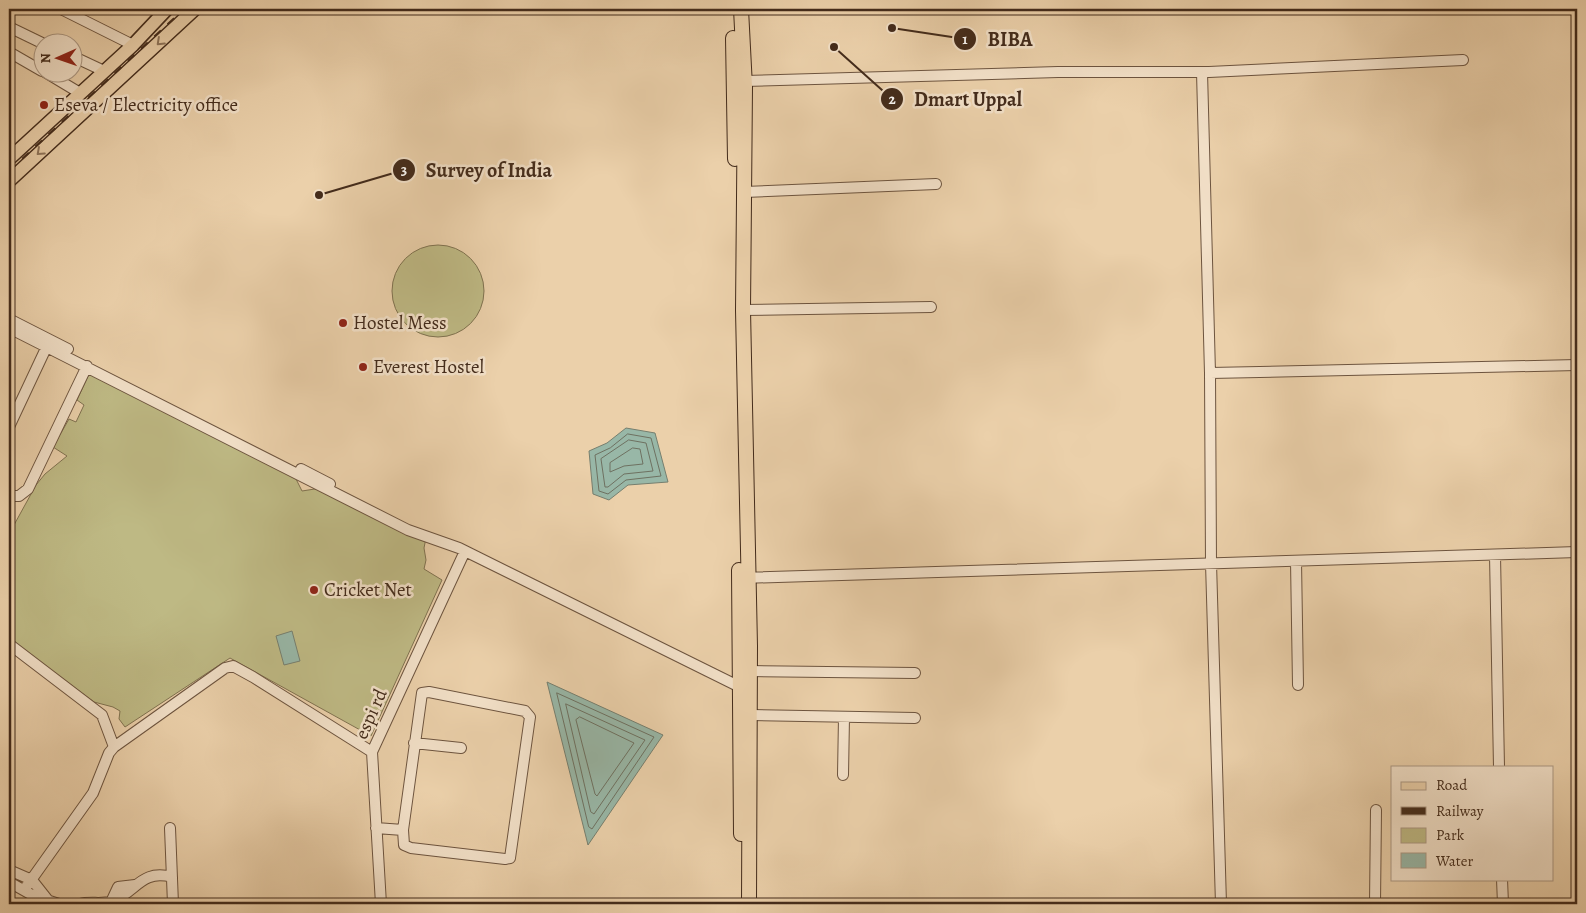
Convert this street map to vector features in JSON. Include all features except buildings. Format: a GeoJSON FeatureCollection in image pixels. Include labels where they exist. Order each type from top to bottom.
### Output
{"type":"FeatureCollection","features":[{"type":"Feature","properties":{"kind":"highway"},"geometry":{"type":"LineString","coordinates":[[732,9],[744,578],[750,671],[745,687],[750,715],[749,904]]}},
{"type":"Feature","properties":{"kind":"highway"},"geometry":{"type":"LineString","coordinates":[[741,9],[745,84],[743,310],[745,687],[741,904]]}},
{"type":"Feature","properties":{"kind":"main road"},"geometry":{"type":"LineString","coordinates":[[9,159],[133,45],[165,9]]}},
{"type":"Feature","properties":{"kind":"main road"},"geometry":{"type":"LineString","coordinates":[[9,181],[195,9]]}},
{"type":"Feature","properties":{"kind":"street"},"geometry":{"type":"LineString","coordinates":[[61,9],[133,45]]}},
{"type":"Feature","properties":{"kind":"street"},"geometry":{"type":"LineString","coordinates":[[9,28],[32,38]]}},
{"type":"Feature","properties":{"kind":"street"},"geometry":{"type":"LineString","coordinates":[[9,52],[32,65]]}},
{"type":"Feature","properties":{"kind":"street"},"geometry":{"type":"LineString","coordinates":[[745,84],[963,78],[1186,77],[1202,72],[1464,60]]}},
{"type":"Feature","properties":{"kind":"street"},"geometry":{"type":"LineString","coordinates":[[82,61],[104,71]]}},
{"type":"Feature","properties":{"kind":"street"},"geometry":{"type":"LineString","coordinates":[[1202,72],[1210,373],[1211,564],[1221,904]]}},
{"type":"Feature","properties":{"kind":"street"},"geometry":{"type":"LineString","coordinates":[[62,82],[80,92]]}},
{"type":"Feature","properties":{"kind":"street"},"geometry":{"type":"LineString","coordinates":[[744,192],[936,184]]}},
{"type":"Feature","properties":{"kind":"street"},"geometry":{"type":"LineString","coordinates":[[743,310],[931,307]]}},
{"type":"Feature","properties":{"kind":"street"},"geometry":{"type":"LineString","coordinates":[[9,319],[411,524],[418,532]]}},
{"type":"Feature","properties":{"kind":"street"},"geometry":{"type":"LineString","coordinates":[[9,328],[408,530],[418,532],[465,552],[745,687]]}},
{"type":"Feature","properties":{"kind":"street"},"geometry":{"type":"LineString","coordinates":[[9,427],[47,346]]}},
{"type":"Feature","properties":{"kind":"street"},"geometry":{"type":"LineString","coordinates":[[1210,373],[1577,365]]}},
{"type":"Feature","properties":{"kind":"street"},"geometry":{"type":"LineString","coordinates":[[9,496],[19,496],[28,489],[87,366]]}},
{"type":"Feature","properties":{"kind":"street","name":"espi rd"},"geometry":{"type":"LineString","coordinates":[[381,904],[372,752],[465,552]]}},
{"type":"Feature","properties":{"kind":"street"},"geometry":{"type":"LineString","coordinates":[[744,578],[1577,552]]}},
{"type":"Feature","properties":{"kind":"street"},"geometry":{"type":"LineString","coordinates":[[1495,555],[1499,766]]}},
{"type":"Feature","properties":{"kind":"street"},"geometry":{"type":"LineString","coordinates":[[1296,561],[1298,685]]}},
{"type":"Feature","properties":{"kind":"street"},"geometry":{"type":"LineString","coordinates":[[9,644],[102,715],[114,748]]}},
{"type":"Feature","properties":{"kind":"street"},"geometry":{"type":"LineString","coordinates":[[24,890],[93,793],[109,753],[225,668],[232,666],[372,752]]}},
{"type":"Feature","properties":{"kind":"street"},"geometry":{"type":"LineString","coordinates":[[750,671],[915,673]]}},
{"type":"Feature","properties":{"kind":"street"},"geometry":{"type":"LineString","coordinates":[[429,692],[525,710],[530,717],[510,858],[411,848],[404,845],[402,830],[422,693],[429,692]]}},
{"type":"Feature","properties":{"kind":"street"},"geometry":{"type":"LineString","coordinates":[[750,715],[915,718]]}},
{"type":"Feature","properties":{"kind":"street"},"geometry":{"type":"LineString","coordinates":[[843,775],[844,717]]}},
{"type":"Feature","properties":{"kind":"street"},"geometry":{"type":"LineString","coordinates":[[414,743],[461,748]]}},
{"type":"Feature","properties":{"kind":"street"},"geometry":{"type":"LineString","coordinates":[[1375,904],[1376,810]]}},
{"type":"Feature","properties":{"kind":"street"},"geometry":{"type":"LineString","coordinates":[[170,828],[172,904]]}},
{"type":"Feature","properties":{"kind":"street"},"geometry":{"type":"LineString","coordinates":[[376,828],[402,830]]}},
{"type":"Feature","properties":{"kind":"street"},"geometry":{"type":"LineString","coordinates":[[9,870],[32,880],[47,899]]}},
{"type":"Feature","properties":{"kind":"street"},"geometry":{"type":"LineString","coordinates":[[80,904],[111,902],[154,874],[172,876]]}},
{"type":"Feature","properties":{"kind":"street"},"geometry":{"type":"LineString","coordinates":[[1502,880],[1503,904]]}},
{"type":"Feature","properties":{"kind":"street"},"geometry":{"type":"LineString","coordinates":[[9,882],[59,904]]}},
{"type":"Feature","properties":{"kind":"green space"},"geometry":{"type":"Polygon","coordinates":[[[438,245],[456,248],[471,258],[481,273],[484,291],[481,309],[471,324],[456,334],[438,337],[420,334],[405,324],[395,309],[392,291],[395,273],[405,258],[420,248],[438,245]]]}},
{"type":"Feature","properties":{"kind":"green space"},"geometry":{"type":"Polygon","coordinates":[[[91,370],[295,477],[302,491],[321,488],[426,538],[424,569],[442,580],[371,736],[230,658],[125,727],[119,719],[120,711],[94,702],[9,639],[9,534],[36,485],[45,474],[67,456],[53,447],[69,419],[76,422],[84,405],[77,400],[91,370]]]}},
{"type":"Feature","properties":{"kind":"water"},"geometry":{"type":"Polygon","coordinates":[[[626,428],[655,433],[668,482],[628,485],[609,500],[593,494],[589,451],[607,443],[626,428]]]}},
{"type":"Feature","properties":{"kind":"water"},"geometry":{"type":"Polygon","coordinates":[[[292,631],[300,661],[284,665],[276,636],[292,631]]]}},
{"type":"Feature","properties":{"kind":"water"},"geometry":{"type":"Polygon","coordinates":[[[547,682],[663,735],[588,845],[547,682]]]}},
{"type":"Feature","properties":{"kind":"railway"},"geometry":{"type":"LineString","coordinates":[[9,171],[184,9]]}},
{"type":"Feature","properties":{"kind":"place","name":"BIBA"},"geometry":{"type":"Point","coordinates":[892,28]}},
{"type":"Feature","properties":{"kind":"place","name":"Dmart Uppal"},"geometry":{"type":"Point","coordinates":[834,47]}},
{"type":"Feature","properties":{"kind":"place","name":"Eseva / Electricity office"},"geometry":{"type":"Point","coordinates":[44,105]}},
{"type":"Feature","properties":{"kind":"place","name":"Survey of India"},"geometry":{"type":"Point","coordinates":[319,195]}},
{"type":"Feature","properties":{"kind":"place","name":"Hostel Mess"},"geometry":{"type":"Point","coordinates":[343,323]}},
{"type":"Feature","properties":{"kind":"place","name":"Everest Hostel"},"geometry":{"type":"Point","coordinates":[363,367]}},
{"type":"Feature","properties":{"kind":"place","name":"Cricket Net"},"geometry":{"type":"Point","coordinates":[314,590]}}]}
